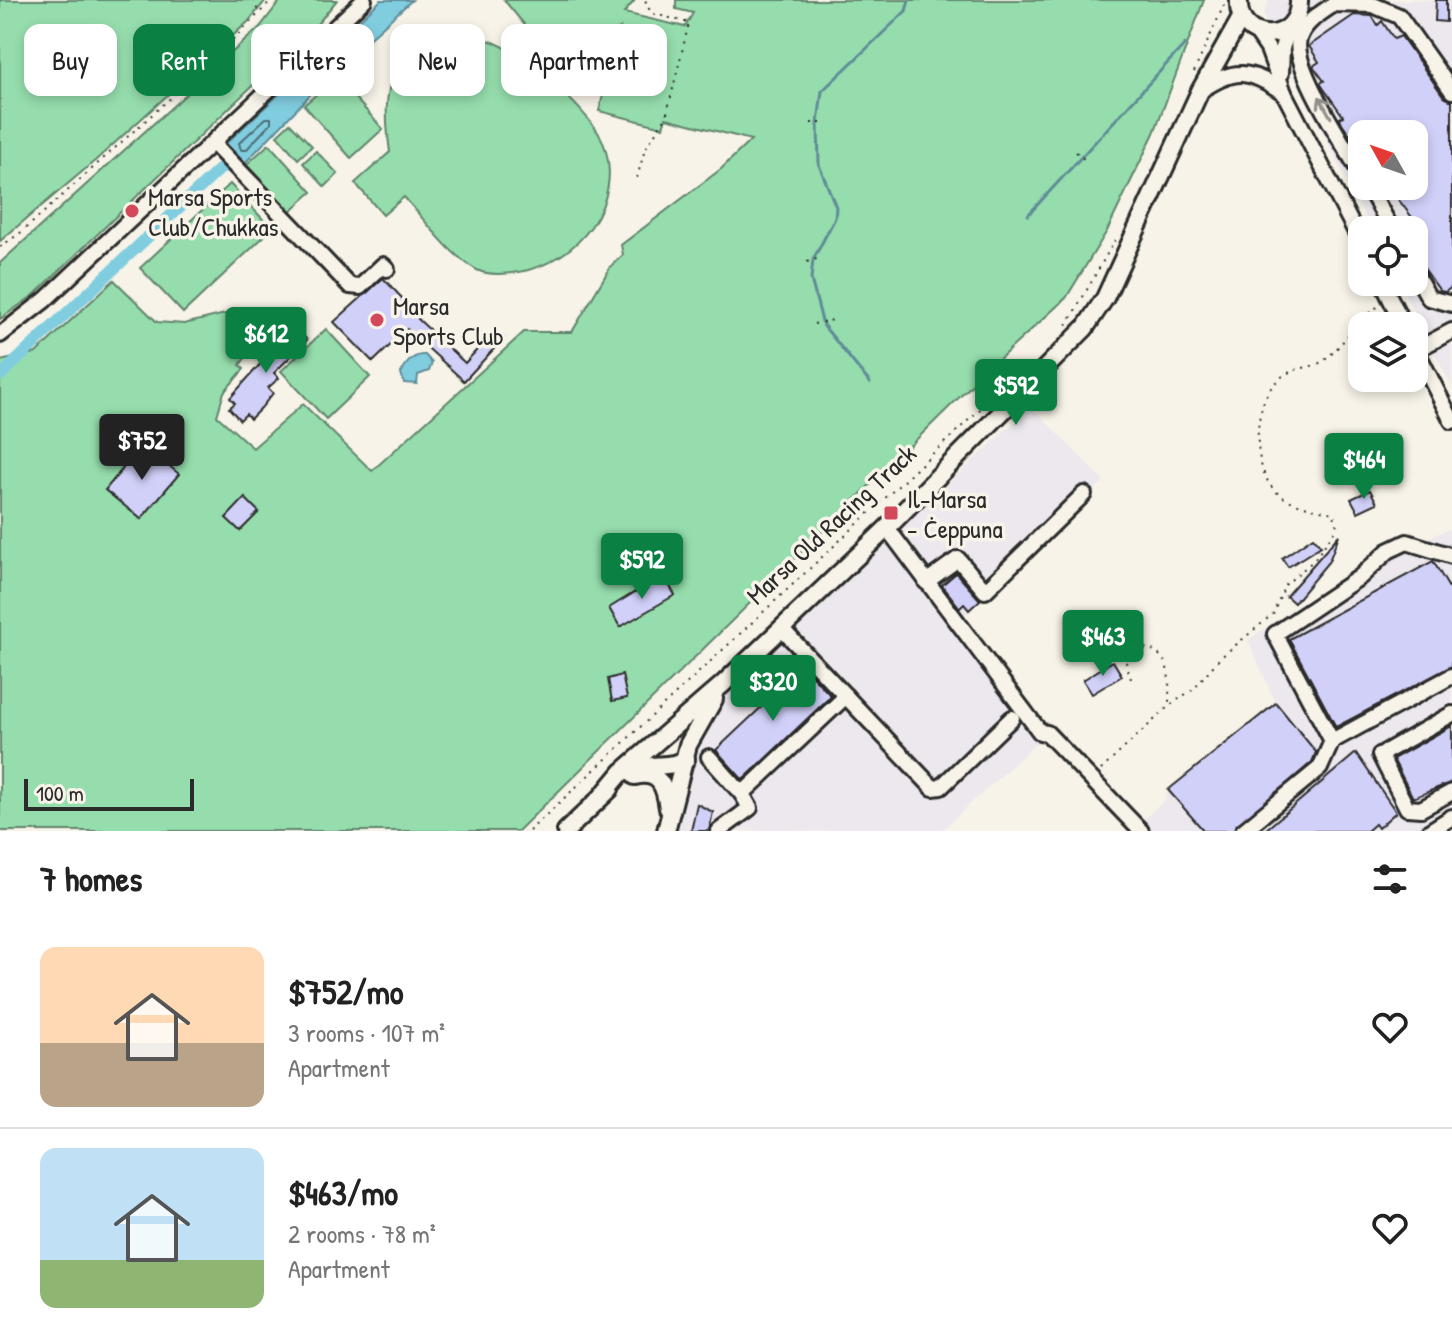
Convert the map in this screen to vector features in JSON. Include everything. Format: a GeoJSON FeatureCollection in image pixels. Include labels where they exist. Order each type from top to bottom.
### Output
{"type":"FeatureCollection","features":[{"type":"Feature","properties":{"kind":"main road"},"geometry":{"type":"LineString","coordinates":[[1239,0],[1250,28]]}},
{"type":"Feature","properties":{"kind":"main road"},"geometry":{"type":"LineString","coordinates":[[1250,28],[1274,35],[1298,10]]}},
{"type":"Feature","properties":{"kind":"main road"},"geometry":{"type":"LineString","coordinates":[[668,825],[673,795],[670,755],[680,735],[669,733],[887,528],[1093,318],[1194,87],[1221,51],[1250,28]]}},
{"type":"Feature","properties":{"kind":"main road"},"geometry":{"type":"LineString","coordinates":[[572,826],[622,772],[670,755],[723,684]]}},
{"type":"Feature","properties":{"kind":"main road"},"geometry":{"type":"LineString","coordinates":[[572,826],[634,776],[647,773],[659,778],[665,789],[668,825]]}},
{"type":"Feature","properties":{"kind":"street"},"geometry":{"type":"LineString","coordinates":[[0,335],[45,300],[364,0]]}},
{"type":"Feature","properties":{"kind":"street"},"geometry":{"type":"LineString","coordinates":[[1348,150],[1300,61],[1299,38],[1308,22],[1334,4],[1388,8],[1399,16],[1452,91]]}},
{"type":"Feature","properties":{"kind":"street"},"geometry":{"type":"LineString","coordinates":[[1284,93],[1281,58],[1298,10]]}},
{"type":"Feature","properties":{"kind":"street"},"geometry":{"type":"LineString","coordinates":[[1250,28],[1268,49],[1284,93],[1348,217]]}},
{"type":"Feature","properties":{"kind":"street"},"geometry":{"type":"LineString","coordinates":[[1194,87],[1241,73],[1257,77],[1284,93]]}},
{"type":"Feature","properties":{"kind":"street"},"geometry":{"type":"LineString","coordinates":[[213,143],[350,286],[360,287],[383,265],[387,269]]}},
{"type":"Feature","properties":{"kind":"street"},"geometry":{"type":"LineString","coordinates":[[1389,296],[1397,312]]}},
{"type":"Feature","properties":{"kind":"street"},"geometry":{"type":"LineString","coordinates":[[1428,296],[1452,304]]}},
{"type":"Feature","properties":{"kind":"street"},"geometry":{"type":"LineString","coordinates":[[1428,342],[1451,330]]}},
{"type":"Feature","properties":{"kind":"street"},"geometry":{"type":"LineString","coordinates":[[1428,373],[1450,414]]}},
{"type":"Feature","properties":{"kind":"street"},"geometry":{"type":"LineString","coordinates":[[926,582],[958,559],[985,591],[1084,494]]}},
{"type":"Feature","properties":{"kind":"street"},"geometry":{"type":"LineString","coordinates":[[887,528],[1040,732],[1047,733],[1130,827]]}},
{"type":"Feature","properties":{"kind":"street"},"geometry":{"type":"LineString","coordinates":[[1332,741],[1275,634],[1364,573],[1388,551],[1412,542],[1452,556]]}},
{"type":"Feature","properties":{"kind":"street"},"geometry":{"type":"LineString","coordinates":[[781,628],[924,783],[933,788],[941,787],[1012,718]]}},
{"type":"Feature","properties":{"kind":"street"},"geometry":{"type":"LineString","coordinates":[[1243,831],[1320,768],[1332,741],[1452,676]]}},
{"type":"Feature","properties":{"kind":"street"},"geometry":{"type":"LineString","coordinates":[[742,794],[846,696]]}},
{"type":"Feature","properties":{"kind":"street"},"geometry":{"type":"LineString","coordinates":[[1452,714],[1382,751],[1380,757],[1407,808],[1421,809],[1452,792]]}},
{"type":"Feature","properties":{"kind":"street"},"geometry":{"type":"LineString","coordinates":[[709,757],[742,794],[750,808],[719,831]]}},
{"type":"Feature","properties":{"kind":"street"},"geometry":{"type":"LineString","coordinates":[[1430,831],[1452,817]]}},
{"type":"Feature","properties":{"kind":"path"},"geometry":{"type":"LineString","coordinates":[[254,0],[259,16]]}},
{"type":"Feature","properties":{"kind":"path"},"geometry":{"type":"LineString","coordinates":[[0,247],[23,231],[259,16],[272,0]]}},
{"type":"Feature","properties":{"kind":"path"},"geometry":{"type":"LineString","coordinates":[[637,178],[645,149],[666,117],[689,23],[651,13],[645,0]]}},
{"type":"Feature","properties":{"kind":"path"},"geometry":{"type":"LineString","coordinates":[[1194,87],[1227,0]]}},
{"type":"Feature","properties":{"kind":"path"},"geometry":{"type":"LineString","coordinates":[[811,123],[826,123]]}},
{"type":"Feature","properties":{"kind":"path"},"geometry":{"type":"LineString","coordinates":[[1076,152],[1085,160]]}},
{"type":"Feature","properties":{"kind":"path"},"geometry":{"type":"LineString","coordinates":[[1062,333],[1119,234]]}},
{"type":"Feature","properties":{"kind":"path"},"geometry":{"type":"LineString","coordinates":[[807,262],[820,258]]}},
{"type":"Feature","properties":{"kind":"path"},"geometry":{"type":"LineString","coordinates":[[1090,781],[1169,706],[1193,689],[1220,658],[1273,614],[1285,585],[1314,560],[1334,532],[1337,523],[1333,513],[1302,505],[1271,486],[1264,472],[1259,417],[1267,392],[1293,368],[1324,361],[1374,309],[1391,300]]}},
{"type":"Feature","properties":{"kind":"path"},"geometry":{"type":"LineString","coordinates":[[814,324],[833,320]]}},
{"type":"Feature","properties":{"kind":"path","name":"Marsa Old Racing Track"},"geometry":{"type":"LineString","coordinates":[[529,831],[1028,365]]}},
{"type":"Feature","properties":{"kind":"path"},"geometry":{"type":"LineString","coordinates":[[1131,679],[1126,663],[1146,648],[1155,650],[1168,666],[1169,706]]}},
{"type":"Feature","properties":{"kind":"shaded area"},"geometry":{"type":"Polygon","coordinates":[[[1269,0],[1452,0],[1452,387],[1428,339],[1428,312],[1414,312],[1406,296],[1428,296],[1428,216],[1365,216],[1357,200],[1428,200],[1428,120],[1348,120],[1348,183],[1263,15],[1269,0]]]}},
{"type":"Feature","properties":{"kind":"shaded area"},"geometry":{"type":"Polygon","coordinates":[[[1031,406],[1104,481],[961,619],[1047,733],[941,831],[676,831],[695,749],[725,694],[1031,406]]]}},
{"type":"Feature","properties":{"kind":"shaded area"},"geometry":{"type":"Polygon","coordinates":[[[1452,528],[1452,831],[1131,831],[1166,799],[1168,790],[1276,703],[1248,640],[1357,567],[1452,528]]]}},
{"type":"Feature","properties":{"kind":"green space"},"geometry":{"type":"Polygon","coordinates":[[[0,0],[266,0],[235,34],[235,24],[133,24],[133,96],[166,96],[0,241],[0,0]]]}},
{"type":"Feature","properties":{"kind":"green space"},"geometry":{"type":"Polygon","coordinates":[[[281,0],[337,0],[317,24],[262,24],[281,0]]]}},
{"type":"Feature","properties":{"kind":"green space"},"geometry":{"type":"Polygon","coordinates":[[[504,0],[635,0],[624,13],[685,27],[693,13],[676,9],[676,0],[1204,0],[1154,133],[1107,231],[1066,298],[984,373],[518,831],[0,831],[0,361],[36,353],[114,280],[157,322],[184,324],[233,312],[250,324],[240,337],[253,347],[240,365],[244,369],[224,392],[217,416],[253,448],[303,404],[372,471],[524,332],[572,332],[611,266],[623,255],[621,245],[721,169],[751,140],[666,118],[663,127],[599,111],[603,96],[667,96],[667,24],[524,24],[504,0]]]}},
{"type":"Feature","properties":{"kind":"green space"},"geometry":{"type":"Polygon","coordinates":[[[251,35],[251,87],[34,295],[0,319],[0,263],[184,96],[235,96],[235,50],[251,35]]]}},
{"type":"Feature","properties":{"kind":"green space"},"geometry":{"type":"Polygon","coordinates":[[[485,39],[501,46],[501,96],[567,96],[599,133],[608,164],[608,186],[592,226],[560,256],[540,266],[504,274],[487,273],[466,263],[404,197],[383,215],[355,183],[390,152],[387,129],[390,87],[390,96],[485,96],[485,39]]]}},
{"type":"Feature","properties":{"kind":"green space"},"geometry":{"type":"Polygon","coordinates":[[[314,96],[353,96],[383,129],[351,158],[304,105],[314,96]]]}},
{"type":"Feature","properties":{"kind":"green space"},"geometry":{"type":"Polygon","coordinates":[[[290,123],[312,146],[298,159],[277,135],[290,123]]]}},
{"type":"Feature","properties":{"kind":"green space"},"geometry":{"type":"Polygon","coordinates":[[[269,144],[312,192],[287,214],[245,166],[269,144]]]}},
{"type":"Feature","properties":{"kind":"green space"},"geometry":{"type":"Polygon","coordinates":[[[316,151],[338,174],[325,187],[303,163],[316,151]]]}},
{"type":"Feature","properties":{"kind":"green space"},"geometry":{"type":"Polygon","coordinates":[[[230,184],[272,229],[183,313],[140,268],[230,184]]]}},
{"type":"Feature","properties":{"kind":"green space"},"geometry":{"type":"Polygon","coordinates":[[[326,329],[370,377],[326,419],[281,371],[326,329]]]}},
{"type":"Feature","properties":{"kind":"water"},"geometry":{"type":"Polygon","coordinates":[[[381,0],[412,0],[374,34],[374,24],[355,24],[381,0]]]}},
{"type":"Feature","properties":{"kind":"water"},"geometry":{"type":"Polygon","coordinates":[[[277,96],[309,96],[244,164],[225,144],[277,96]]]}},
{"type":"Feature","properties":{"kind":"water"},"geometry":{"type":"Polygon","coordinates":[[[425,355],[432,363],[429,371],[418,375],[417,384],[404,383],[401,373],[405,366],[413,358],[425,355]]]}},
{"type":"Feature","properties":{"kind":"building"},"geometry":{"type":"Polygon","coordinates":[[[1436,0],[1446,0],[1446,22],[1435,21],[1436,0]]]}},
{"type":"Feature","properties":{"kind":"building"},"geometry":{"type":"Polygon","coordinates":[[[1354,15],[1372,16],[1378,25],[1382,21],[1394,39],[1401,36],[1444,97],[1452,101],[1452,287],[1445,292],[1440,291],[1428,274],[1428,216],[1411,216],[1399,200],[1428,200],[1428,120],[1348,120],[1348,132],[1340,118],[1343,116],[1320,83],[1324,81],[1313,66],[1319,62],[1309,46],[1354,15]]]}},
{"type":"Feature","properties":{"kind":"building","name":"Marsa Sports Club"},"geometry":{"type":"Polygon","coordinates":[[[383,278],[420,317],[418,319],[465,363],[495,330],[504,338],[464,381],[407,329],[373,362],[334,322],[383,278]]]}},
{"type":"Feature","properties":{"kind":"building"},"geometry":{"type":"Polygon","coordinates":[[[293,325],[307,340],[274,373],[279,378],[268,388],[273,393],[261,408],[250,419],[246,414],[240,420],[229,408],[235,403],[230,398],[263,361],[259,357],[293,325]]]}},
{"type":"Feature","properties":{"kind":"building"},"geometry":{"type":"Polygon","coordinates":[[[143,444],[179,474],[141,519],[105,490],[143,444]]]}},
{"type":"Feature","properties":{"kind":"building"},"geometry":{"type":"Polygon","coordinates":[[[1370,490],[1377,503],[1358,512],[1351,499],[1370,490]]]}},
{"type":"Feature","properties":{"kind":"building"},"geometry":{"type":"Polygon","coordinates":[[[245,498],[259,512],[240,531],[226,518],[245,498]]]}},
{"type":"Feature","properties":{"kind":"building"},"geometry":{"type":"Polygon","coordinates":[[[1339,535],[1329,561],[1294,603],[1286,596],[1339,535]]]}},
{"type":"Feature","properties":{"kind":"building"},"geometry":{"type":"Polygon","coordinates":[[[1313,537],[1321,546],[1288,567],[1282,558],[1313,537]]]}},
{"type":"Feature","properties":{"kind":"building"},"geometry":{"type":"Polygon","coordinates":[[[1433,561],[1452,593],[1452,666],[1336,727],[1289,639],[1433,561]]]}},
{"type":"Feature","properties":{"kind":"building"},"geometry":{"type":"Polygon","coordinates":[[[956,573],[980,600],[969,610],[964,604],[960,608],[942,585],[956,573]]]}},
{"type":"Feature","properties":{"kind":"building"},"geometry":{"type":"Polygon","coordinates":[[[663,575],[675,595],[620,627],[609,608],[663,575]]]}},
{"type":"Feature","properties":{"kind":"building"},"geometry":{"type":"Polygon","coordinates":[[[1113,661],[1122,676],[1092,694],[1083,680],[1113,661]]]}},
{"type":"Feature","properties":{"kind":"building"},"geometry":{"type":"Polygon","coordinates":[[[804,667],[831,696],[743,780],[716,750],[804,667]]]}},
{"type":"Feature","properties":{"kind":"building"},"geometry":{"type":"Polygon","coordinates":[[[622,675],[627,698],[612,701],[608,679],[622,675]]]}},
{"type":"Feature","properties":{"kind":"building"},"geometry":{"type":"Polygon","coordinates":[[[1276,703],[1316,752],[1312,762],[1232,831],[1204,831],[1168,790],[1276,703]]]}},
{"type":"Feature","properties":{"kind":"building"},"geometry":{"type":"Polygon","coordinates":[[[1452,726],[1452,782],[1413,798],[1393,759],[1452,726]]]}},
{"type":"Feature","properties":{"kind":"building"},"geometry":{"type":"Polygon","coordinates":[[[1356,753],[1396,812],[1378,828],[1375,824],[1367,831],[1264,831],[1356,753]]]}},
{"type":"Feature","properties":{"kind":"building"},"geometry":{"type":"Polygon","coordinates":[[[697,804],[713,812],[709,831],[691,831],[697,804]]]}},
{"type":"Feature","properties":{"kind":"waterway"},"geometry":{"type":"LineString","coordinates":[[870,383],[823,325],[811,279],[813,260],[835,218],[836,207],[819,165],[818,123],[822,91],[906,11],[909,0]]}},
{"type":"Feature","properties":{"kind":"waterway"},"geometry":{"type":"LineString","coordinates":[[1028,215],[1185,44]]}},
{"type":"Feature","properties":{"kind":"waterway"},"geometry":{"type":"LineString","coordinates":[[0,376],[236,154]]}},
{"type":"Feature","properties":{"kind":"place","name":"Marsa Sports Club/Chukkas"},"geometry":{"type":"Point","coordinates":[132,211]}},
{"type":"Feature","properties":{"kind":"place","name":"Marsa Sports Club"},"geometry":{"type":"Point","coordinates":[377,320]}},
{"type":"Feature","properties":{"kind":"place","name":"Il-Marsa - Ċeppuna"},"geometry":{"type":"Point","coordinates":[891,513]}}]}
